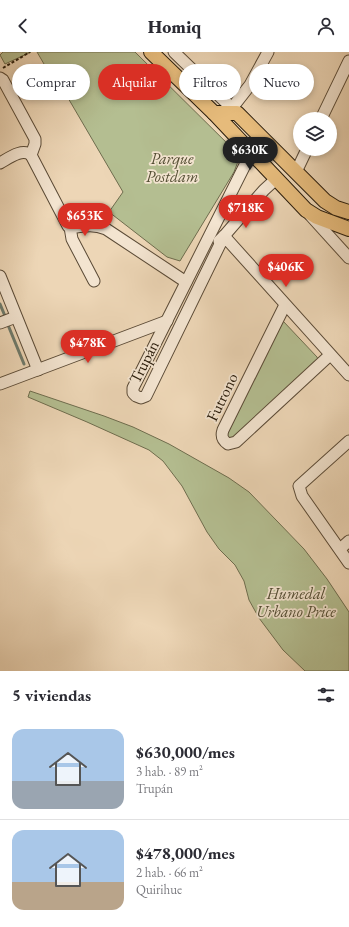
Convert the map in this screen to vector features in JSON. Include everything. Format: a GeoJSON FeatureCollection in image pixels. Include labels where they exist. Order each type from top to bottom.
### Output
{"type":"FeatureCollection","features":[{"type":"Feature","properties":{"kind":"main road"},"geometry":{"type":"LineString","coordinates":[[152,52],[214,113],[306,210],[317,217],[349,228]]}},
{"type":"Feature","properties":{"kind":"main road"},"geometry":{"type":"LineString","coordinates":[[214,113],[234,111],[325,201],[336,208],[349,212]]}},
{"type":"Feature","properties":{"kind":"main road"},"geometry":{"type":"LineString","coordinates":[[251,153],[266,152],[280,156]]}},
{"type":"Feature","properties":{"kind":"street"},"geometry":{"type":"LineString","coordinates":[[174,52],[234,111],[268,52]]}},
{"type":"Feature","properties":{"kind":"street"},"geometry":{"type":"LineString","coordinates":[[325,112],[348,68]]}},
{"type":"Feature","properties":{"kind":"street"},"geometry":{"type":"LineString","coordinates":[[1,77],[35,139],[36,144],[31,155]]}},
{"type":"Feature","properties":{"kind":"street"},"geometry":{"type":"LineString","coordinates":[[0,163],[21,152],[26,152],[31,155],[66,224],[70,227],[71,235],[94,281]]}},
{"type":"Feature","properties":{"kind":"street","name":"Trupán"},"geometry":{"type":"LineString","coordinates":[[224,236],[147,394],[143,398],[139,398],[133,393],[133,388],[251,153]]}},
{"type":"Feature","properties":{"kind":"street"},"geometry":{"type":"LineString","coordinates":[[296,172],[304,156]]}},
{"type":"Feature","properties":{"kind":"street","name":"Trupán"},"geometry":{"type":"LineString","coordinates":[[198,257],[224,236],[264,190],[276,179]]}},
{"type":"Feature","properties":{"kind":"street"},"geometry":{"type":"LineString","coordinates":[[306,210],[349,258]]}},
{"type":"Feature","properties":{"kind":"street"},"geometry":{"type":"LineString","coordinates":[[70,227],[97,226],[106,229],[186,282]]}},
{"type":"Feature","properties":{"kind":"street"},"geometry":{"type":"LineString","coordinates":[[224,236],[349,375]]}},
{"type":"Feature","properties":{"kind":"street"},"geometry":{"type":"LineString","coordinates":[[0,276],[38,370]]}},
{"type":"Feature","properties":{"kind":"street","name":"Futrono"},"geometry":{"type":"LineString","coordinates":[[285,305],[223,430],[223,440],[228,444],[236,442],[330,355]]}},
{"type":"Feature","properties":{"kind":"street"},"geometry":{"type":"LineString","coordinates":[[0,323],[16,317]]}},
{"type":"Feature","properties":{"kind":"street"},"geometry":{"type":"LineString","coordinates":[[0,384],[167,321]]}},
{"type":"Feature","properties":{"kind":"street"},"geometry":{"type":"LineString","coordinates":[[349,441],[299,486],[302,496],[349,563]]}},
{"type":"Feature","properties":{"kind":"street"},"geometry":{"type":"LineString","coordinates":[[340,549],[349,541]]}},
{"type":"Feature","properties":{"kind":"path"},"geometry":{"type":"LineString","coordinates":[[1,77],[30,52]]}},
{"type":"Feature","properties":{"kind":"green space"},"geometry":{"type":"Polygon","coordinates":[[[3,52],[31,52],[5,64],[0,55],[3,52]]]}},
{"type":"Feature","properties":{"kind":"green space","name":"Parque Postdam"},"geometry":{"type":"Polygon","coordinates":[[[37,52],[135,52],[147,64],[98,64],[98,100],[171,100],[171,88],[179,96],[179,100],[183,100],[240,156],[234,172],[180,261],[167,257],[109,212],[123,192],[69,100],[90,100],[90,64],[44,64],[37,52]]]}},
{"type":"Feature","properties":{"kind":"green space"},"geometry":{"type":"Polygon","coordinates":[[[283,321],[317,357],[318,360],[234,438],[229,438],[226,434],[283,321]]]}},
{"type":"Feature","properties":{"kind":"green space","name":"Humedal Urbano Price"},"geometry":{"type":"Polygon","coordinates":[[[30,391],[133,427],[169,444],[229,478],[249,492],[304,549],[327,579],[349,612],[349,671],[305,671],[283,650],[259,618],[249,600],[244,581],[235,565],[219,549],[207,532],[182,486],[163,461],[149,450],[28,397],[30,391]]]}},
{"type":"Feature","properties":{"kind":"waterway"},"geometry":{"type":"LineString","coordinates":[[0,304],[5,316]]}},
{"type":"Feature","properties":{"kind":"waterway"},"geometry":{"type":"LineString","coordinates":[[8,325],[24,364]]}}]}
